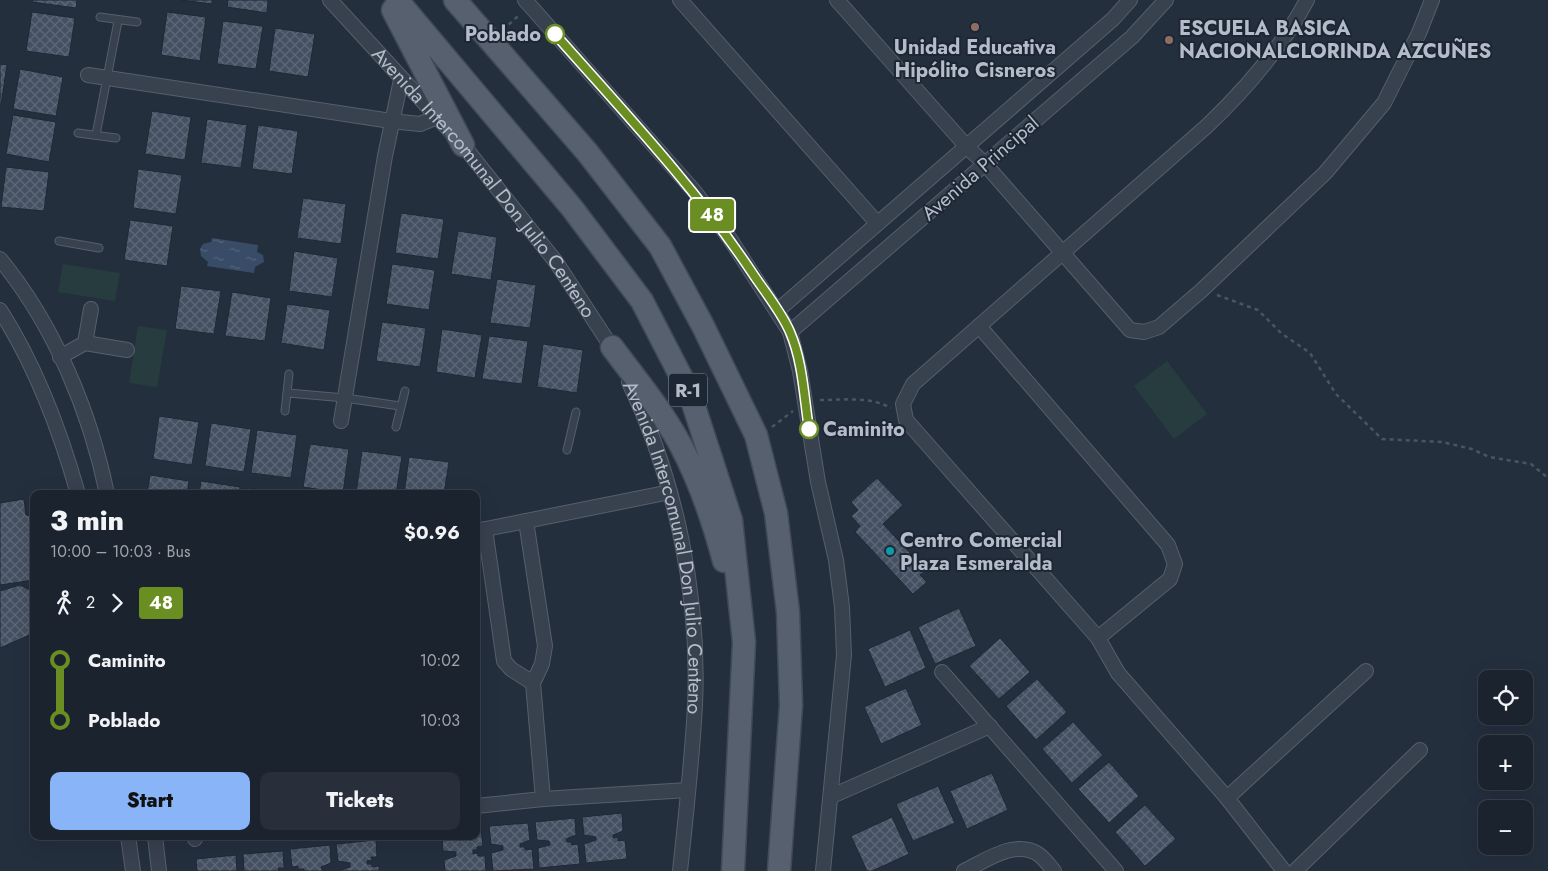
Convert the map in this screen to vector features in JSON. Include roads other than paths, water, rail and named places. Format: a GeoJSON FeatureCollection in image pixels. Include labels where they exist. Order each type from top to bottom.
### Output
{"type":"FeatureCollection","features":[{"type":"Feature","properties":{"kind":"main road"},"geometry":{"type":"LineString","coordinates":[[388,0],[463,146]]}},
{"type":"Feature","properties":{"kind":"main road","name":"R-1"},"geometry":{"type":"LineString","coordinates":[[397,0],[572,208],[642,301],[690,394],[731,520],[744,642],[733,871]]}},
{"type":"Feature","properties":{"kind":"main road","name":"R-1"},"geometry":{"type":"LineString","coordinates":[[455,0],[587,152],[660,246],[703,326],[756,435],[776,513],[788,612],[791,705],[780,871]]}},
{"type":"Feature","properties":{"kind":"main road"},"geometry":{"type":"LineString","coordinates":[[612,347],[668,423],[696,476],[711,516],[742,628]]}},
{"type":"Feature","properties":{"kind":"street","name":"Avenida Intercomunal Don Julio Centeno"},"geometry":{"type":"LineString","coordinates":[[330,0],[435,118],[463,146],[556,262],[612,347],[645,416],[670,492],[690,586],[695,704],[680,871]]}},
{"type":"Feature","properties":{"kind":"street"},"geometry":{"type":"LineString","coordinates":[[680,0],[877,223]]}},
{"type":"Feature","properties":{"kind":"street"},"geometry":{"type":"LineString","coordinates":[[837,0],[967,147],[985,164],[1130,330],[1144,332],[1158,327],[1202,290],[1326,173],[1384,103],[1419,33],[1432,0]]}},
{"type":"Feature","properties":{"kind":"street","name":"Avenida Principal"},"geometry":{"type":"LineString","coordinates":[[777,311],[1113,19],[1130,0]]}},
{"type":"Feature","properties":{"kind":"street","name":"Avenida Principal"},"geometry":{"type":"LineString","coordinates":[[790,332],[1132,37],[1166,0]]}},
{"type":"Feature","properties":{"kind":"street"},"geometry":{"type":"LineString","coordinates":[[1284,871],[1227,798],[1118,673],[1098,638],[906,420],[903,404],[913,384],[1207,126],[1243,92],[1292,29],[1306,0]]}},
{"type":"Feature","properties":{"kind":"street"},"geometry":{"type":"LineString","coordinates":[[530,2],[695,192],[730,239],[790,332],[800,371],[818,482],[836,560],[842,607],[844,655],[832,796],[823,871]]}},
{"type":"Feature","properties":{"kind":"street"},"geometry":{"type":"LineString","coordinates":[[88,76],[392,121],[420,124],[435,118]]}},
{"type":"Feature","properties":{"kind":"street"},"geometry":{"type":"LineString","coordinates":[[341,421],[392,121],[401,80]]}},
{"type":"Feature","properties":{"kind":"street"},"geometry":{"type":"LineString","coordinates":[[0,259],[40,317],[60,356],[87,421],[106,490]]}},
{"type":"Feature","properties":{"kind":"street"},"geometry":{"type":"LineString","coordinates":[[85,343],[91,309]]}},
{"type":"Feature","properties":{"kind":"street"},"geometry":{"type":"LineString","coordinates":[[0,310],[35,375],[63,438],[77,490]]}},
{"type":"Feature","properties":{"kind":"street"},"geometry":{"type":"LineString","coordinates":[[978,326],[1168,545],[1175,564],[1170,579],[1098,638]]}},
{"type":"Feature","properties":{"kind":"street"},"geometry":{"type":"LineString","coordinates":[[60,356],[85,343],[127,350]]}},
{"type":"Feature","properties":{"kind":"street"},"geometry":{"type":"LineString","coordinates":[[533,683],[511,669],[504,661],[481,530],[670,492]]}},
{"type":"Feature","properties":{"kind":"street"},"geometry":{"type":"LineString","coordinates":[[526,521],[546,646],[542,664],[533,683],[543,799]]}},
{"type":"Feature","properties":{"kind":"street"},"geometry":{"type":"LineString","coordinates":[[942,672],[1116,871]]}},
{"type":"Feature","properties":{"kind":"street"},"geometry":{"type":"LineString","coordinates":[[1227,798],[1366,672]]}},
{"type":"Feature","properties":{"kind":"street"},"geometry":{"type":"LineString","coordinates":[[832,796],[990,726]]}},
{"type":"Feature","properties":{"kind":"street"},"geometry":{"type":"LineString","coordinates":[[1295,871],[1420,750]]}},
{"type":"Feature","properties":{"kind":"street"},"geometry":{"type":"LineString","coordinates":[[480,806],[543,799],[688,790]]}},
{"type":"Feature","properties":{"kind":"street"},"geometry":{"type":"LineString","coordinates":[[129,840],[133,871]]}},
{"type":"Feature","properties":{"kind":"street"},"geometry":{"type":"LineString","coordinates":[[155,840],[159,871]]}},
{"type":"Feature","properties":{"kind":"street"},"geometry":{"type":"LineString","coordinates":[[964,871],[1012,849],[1026,848],[1039,854],[1054,871]]}},
{"type":"Feature","properties":{"kind":"lane"},"geometry":{"type":"LineString","coordinates":[[100,17],[118,21],[137,22]]}},
{"type":"Feature","properties":{"kind":"lane"},"geometry":{"type":"LineString","coordinates":[[96,135],[118,21]]}},
{"type":"Feature","properties":{"kind":"lane"},"geometry":{"type":"LineString","coordinates":[[78,133],[116,138]]}},
{"type":"Feature","properties":{"kind":"lane"},"geometry":{"type":"LineString","coordinates":[[59,241],[100,248]]}},
{"type":"Feature","properties":{"kind":"lane"},"geometry":{"type":"LineString","coordinates":[[285,411],[289,374]]}},
{"type":"Feature","properties":{"kind":"lane"},"geometry":{"type":"LineString","coordinates":[[396,427],[405,392]]}},
{"type":"Feature","properties":{"kind":"lane"},"geometry":{"type":"LineString","coordinates":[[288,394],[345,398],[400,406]]}},
{"type":"Feature","properties":{"kind":"lane"},"geometry":{"type":"LineString","coordinates":[[567,450],[576,412]]}},
{"type":"Feature","properties":{"kind":"water"},"geometry":{"type":"Polygon","coordinates":[[[212,238],[258,245],[257,252],[263,255],[264,262],[255,267],[254,273],[207,266],[208,262],[201,256],[200,249],[203,244],[211,242],[212,238]]]}},
{"type":"Feature","properties":{"kind":"place","name":"Unidad Educativa Hipólito Cisneros"},"geometry":{"type":"Point","coordinates":[975,27]}},
{"type":"Feature","properties":{"kind":"place","name":"Poblado"},"geometry":{"type":"Point","coordinates":[555,34]}},
{"type":"Feature","properties":{"kind":"place","name":"ESCUELA BASICA NACIONALCLORINDA AZCUÑES"},"geometry":{"type":"Point","coordinates":[1169,40]}},
{"type":"Feature","properties":{"kind":"place","name":"Caminito"},"geometry":{"type":"Point","coordinates":[809,429]}},
{"type":"Feature","properties":{"kind":"place","name":"Centro Comercial Plaza Esmeralda"},"geometry":{"type":"Point","coordinates":[890,551]}}]}
